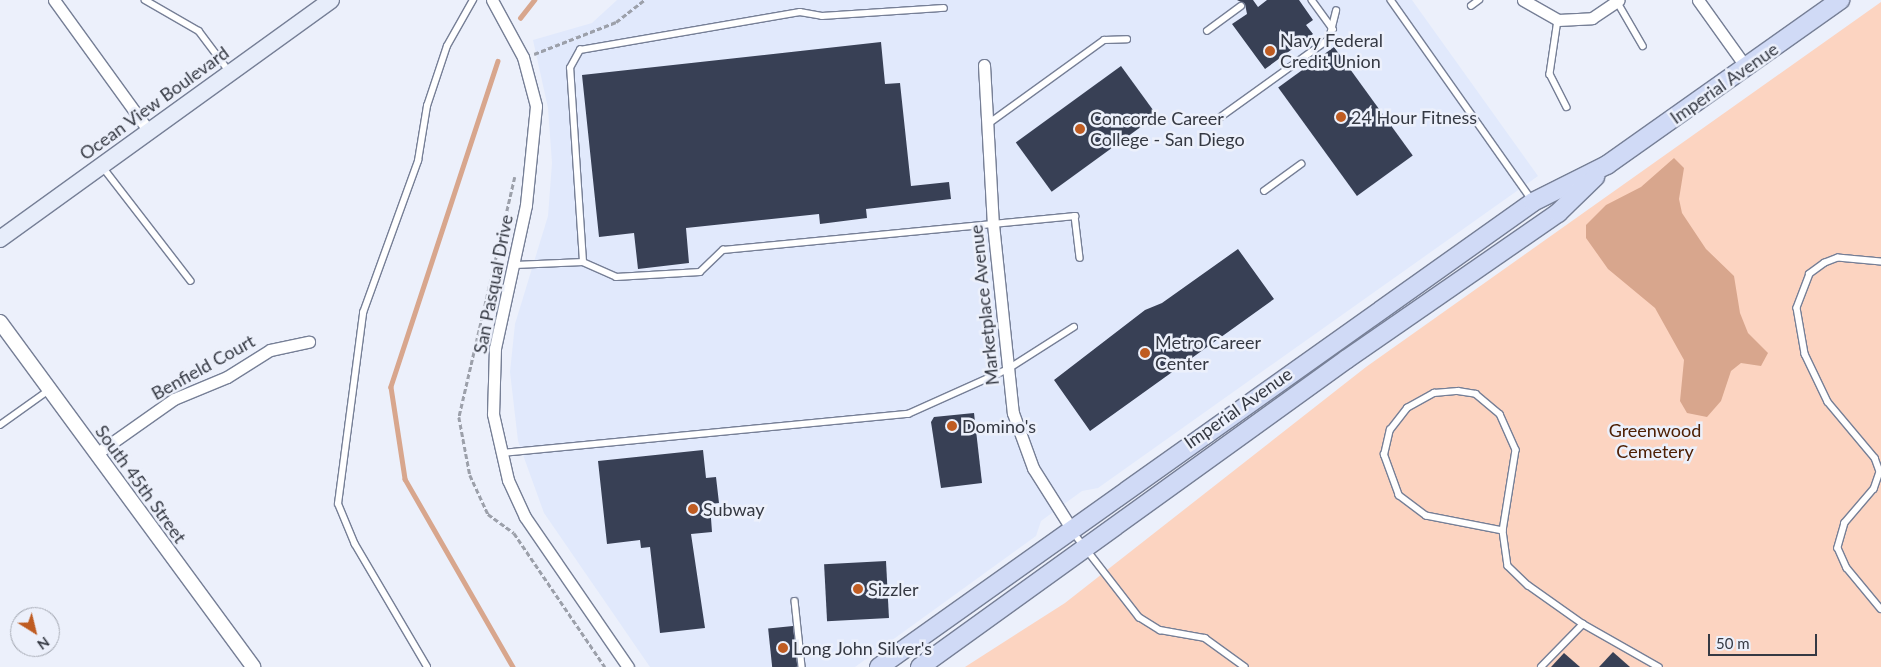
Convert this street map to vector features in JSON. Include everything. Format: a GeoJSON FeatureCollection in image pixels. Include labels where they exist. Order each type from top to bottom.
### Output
{"type":"FeatureCollection","features":[{"type":"Feature","properties":{"kind":"main road","name":"Ocean View Boulevard"},"geometry":{"type":"LineString","coordinates":[[0,239],[331,0]]}},
{"type":"Feature","properties":{"kind":"main road","name":"Imperial Avenue"},"geometry":{"type":"LineString","coordinates":[[879,667],[1071,528],[1533,202],[1607,165],[1840,0]]}},
{"type":"Feature","properties":{"kind":"main road","name":"Imperial Avenue"},"geometry":{"type":"LineString","coordinates":[[920,667],[1458,282],[1558,213],[1607,165]]}},
{"type":"Feature","properties":{"kind":"main road"},"geometry":{"type":"LineString","coordinates":[[1458,282],[1470,263],[1534,215],[1533,202]]}},
{"type":"Feature","properties":{"kind":"street"},"geometry":{"type":"LineString","coordinates":[[54,0],[149,131]]}},
{"type":"Feature","properties":{"kind":"street","name":"San Pasqual Drive"},"geometry":{"type":"LineString","coordinates":[[492,0],[523,58],[536,106],[515,265],[495,348],[493,414],[502,454],[524,517],[628,667]]}},
{"type":"Feature","properties":{"kind":"street"},"geometry":{"type":"LineString","coordinates":[[1523,0],[1558,20],[1592,18],[1618,1]]}},
{"type":"Feature","properties":{"kind":"street"},"geometry":{"type":"LineString","coordinates":[[1698,0],[1746,67]]}},
{"type":"Feature","properties":{"kind":"street","name":"Marketplace Avenue"},"geometry":{"type":"LineString","coordinates":[[984,65],[993,224],[1013,414],[1033,468],[1071,528]]}},
{"type":"Feature","properties":{"kind":"street","name":"South 45th Street"},"geometry":{"type":"LineString","coordinates":[[0,322],[253,667]]}},
{"type":"Feature","properties":{"kind":"street","name":"Benfield Court"},"geometry":{"type":"LineString","coordinates":[[96,454],[174,399],[227,377],[270,350],[309,342]]}},
{"type":"Feature","properties":{"kind":"lane"},"geometry":{"type":"LineString","coordinates":[[145,0],[199,31],[230,73]]}},
{"type":"Feature","properties":{"kind":"lane"},"geometry":{"type":"LineString","coordinates":[[427,667],[355,545],[338,504],[363,313],[418,161],[427,106],[447,46],[473,0]]}},
{"type":"Feature","properties":{"kind":"lane"},"geometry":{"type":"LineString","coordinates":[[1312,0],[1333,29]]}},
{"type":"Feature","properties":{"kind":"lane"},"geometry":{"type":"LineString","coordinates":[[1391,0],[1533,202]]}},
{"type":"Feature","properties":{"kind":"lane"},"geometry":{"type":"LineString","coordinates":[[1472,6],[1479,0]]}},
{"type":"Feature","properties":{"kind":"lane"},"geometry":{"type":"LineString","coordinates":[[1618,1],[1643,46]]}},
{"type":"Feature","properties":{"kind":"lane"},"geometry":{"type":"LineString","coordinates":[[1207,31],[1241,6]]}},
{"type":"Feature","properties":{"kind":"lane"},"geometry":{"type":"LineString","coordinates":[[583,262],[570,68],[580,50],[800,12],[822,16],[944,8]]}},
{"type":"Feature","properties":{"kind":"lane"},"geometry":{"type":"LineString","coordinates":[[1215,121],[1329,39],[1336,11]]}},
{"type":"Feature","properties":{"kind":"lane"},"geometry":{"type":"LineString","coordinates":[[1558,20],[1550,74],[1566,107]]}},
{"type":"Feature","properties":{"kind":"lane"},"geometry":{"type":"LineString","coordinates":[[988,124],[1104,40],[1127,39]]}},
{"type":"Feature","properties":{"kind":"lane"},"geometry":{"type":"LineString","coordinates":[[1264,191],[1301,164]]}},
{"type":"Feature","properties":{"kind":"lane"},"geometry":{"type":"LineString","coordinates":[[102,165],[191,281]]}},
{"type":"Feature","properties":{"kind":"lane"},"geometry":{"type":"LineString","coordinates":[[515,265],[583,262],[616,277],[700,272],[724,250],[1074,216],[1080,258]]}},
{"type":"Feature","properties":{"kind":"lane"},"geometry":{"type":"LineString","coordinates":[[1881,262],[1838,258],[1825,263],[1810,274],[1797,308],[1806,354],[1828,402],[1875,458],[1880,472],[1874,489],[1845,524],[1838,548],[1847,568],[1881,609]]}},
{"type":"Feature","properties":{"kind":"lane"},"geometry":{"type":"LineString","coordinates":[[502,454],[908,414],[1008,369],[1074,328]]}},
{"type":"Feature","properties":{"kind":"lane"},"geometry":{"type":"LineString","coordinates":[[0,425],[50,390]]}},
{"type":"Feature","properties":{"kind":"lane"},"geometry":{"type":"LineString","coordinates":[[1502,531],[1426,516],[1399,496],[1391,482],[1384,455],[1390,430],[1407,408],[1434,393],[1458,391],[1476,394],[1500,414],[1516,450],[1502,531],[1508,566],[1583,624],[1658,667]]}},
{"type":"Feature","properties":{"kind":"lane"},"geometry":{"type":"LineString","coordinates":[[1071,528],[1139,617],[1160,630],[1205,638],[1245,667]]}},
{"type":"Feature","properties":{"kind":"lane"},"geometry":{"type":"LineString","coordinates":[[795,601],[802,667]]}},
{"type":"Feature","properties":{"kind":"lane"},"geometry":{"type":"LineString","coordinates":[[1540,667],[1583,624]]}},
{"type":"Feature","properties":{"kind":"path"},"geometry":{"type":"LineString","coordinates":[[523,58],[616,22],[644,0]]}},
{"type":"Feature","properties":{"kind":"path"},"geometry":{"type":"LineString","coordinates":[[517,172],[481,309],[459,417],[470,475],[488,514],[514,533],[605,667]]}},
{"type":"Feature","properties":{"kind":"shaded area"},"geometry":{"type":"Polygon","coordinates":[[[617,0],[1412,0],[1538,176],[1098,488],[1082,491],[1041,521],[1036,536],[855,667],[650,667],[544,513],[518,441],[510,372],[515,324],[548,216],[552,163],[548,108],[533,40],[592,23],[617,0]]]}},
{"type":"Feature","properties":{"kind":"shaded area"},"geometry":{"type":"Polygon","coordinates":[[[1674,158],[1684,168],[1679,199],[1682,213],[1706,249],[1734,276],[1740,313],[1748,333],[1768,353],[1761,366],[1741,363],[1731,371],[1721,401],[1707,417],[1687,413],[1680,401],[1684,360],[1655,308],[1608,269],[1586,238],[1586,225],[1606,205],[1641,187],[1674,158]]]}},
{"type":"Feature","properties":{"kind":"green space","name":"Greenwood Cemetery"},"geometry":{"type":"Polygon","coordinates":[[[1881,2],[1881,667],[965,667],[1065,603],[1366,367],[1881,2]]]}},
{"type":"Feature","properties":{"kind":"building","name":"Navy Federal Credit Union"},"geometry":{"type":"Polygon","coordinates":[[[1237,0],[1253,0],[1258,7],[1267,0],[1299,0],[1313,20],[1306,25],[1313,34],[1265,69],[1232,24],[1247,14],[1245,4],[1237,0]]]}},
{"type":"Feature","properties":{"kind":"building"},"geometry":{"type":"Polygon","coordinates":[[[881,42],[885,84],[900,83],[911,186],[949,182],[951,199],[866,209],[867,218],[820,224],[819,214],[686,228],[689,263],[638,269],[634,233],[599,237],[582,75],[881,42]]]}},
{"type":"Feature","properties":{"kind":"building","name":"24 Hour Fitness"},"geometry":{"type":"Polygon","coordinates":[[[1334,47],[1413,155],[1357,196],[1278,88],[1334,47]]]}},
{"type":"Feature","properties":{"kind":"building","name":"Concorde Career College - San Diego"},"geometry":{"type":"Polygon","coordinates":[[[1121,66],[1157,115],[1052,192],[1016,142],[1121,66]]]}},
{"type":"Feature","properties":{"kind":"building","name":"Metro Career Center"},"geometry":{"type":"Polygon","coordinates":[[[1238,249],[1274,299],[1090,431],[1054,380],[1145,310],[1162,303],[1238,249]]]}},
{"type":"Feature","properties":{"kind":"building"},"geometry":{"type":"Polygon","coordinates":[[[974,413],[982,483],[941,488],[931,422],[934,417],[974,413]]]}},
{"type":"Feature","properties":{"kind":"building"},"geometry":{"type":"Polygon","coordinates":[[[703,450],[706,478],[716,477],[719,503],[710,504],[712,532],[691,534],[705,628],[660,633],[650,547],[641,548],[640,540],[607,544],[598,461],[703,450]]]}},
{"type":"Feature","properties":{"kind":"building","name":"Sizzler"},"geometry":{"type":"Polygon","coordinates":[[[886,561],[889,618],[827,621],[824,564],[886,561]]]}},
{"type":"Feature","properties":{"kind":"building","name":"Long John Silver's"},"geometry":{"type":"Polygon","coordinates":[[[793,626],[797,667],[772,667],[768,629],[793,626]]]}},
{"type":"Feature","properties":{"kind":"building"},"geometry":{"type":"Polygon","coordinates":[[[1613,652],[1630,667],[1599,667],[1613,652]]]}},
{"type":"Feature","properties":{"kind":"building"},"geometry":{"type":"Polygon","coordinates":[[[1564,653],[1580,667],[1551,667],[1564,653]]]}},
{"type":"Feature","properties":{"kind":"waterway"},"geometry":{"type":"LineString","coordinates":[[520,18],[534,0]]}},
{"type":"Feature","properties":{"kind":"waterway"},"geometry":{"type":"LineString","coordinates":[[498,61],[391,387],[405,479],[513,667]]}},
{"type":"Feature","properties":{"kind":"place","name":"Navy Federal Credit Union"},"geometry":{"type":"Point","coordinates":[1270,51]}},
{"type":"Feature","properties":{"kind":"place","name":"24 Hour Fitness"},"geometry":{"type":"Point","coordinates":[1341,117]}},
{"type":"Feature","properties":{"kind":"place","name":"Concorde Career College - San Diego"},"geometry":{"type":"Point","coordinates":[1080,129]}},
{"type":"Feature","properties":{"kind":"place","name":"Metro Career Center"},"geometry":{"type":"Point","coordinates":[1145,353]}},
{"type":"Feature","properties":{"kind":"place","name":"Domino's"},"geometry":{"type":"Point","coordinates":[952,426]}},
{"type":"Feature","properties":{"kind":"place","name":"Subway"},"geometry":{"type":"Point","coordinates":[693,509]}},
{"type":"Feature","properties":{"kind":"place","name":"Sizzler"},"geometry":{"type":"Point","coordinates":[858,589]}},
{"type":"Feature","properties":{"kind":"place","name":"Long John Silver's"},"geometry":{"type":"Point","coordinates":[783,648]}}]}
